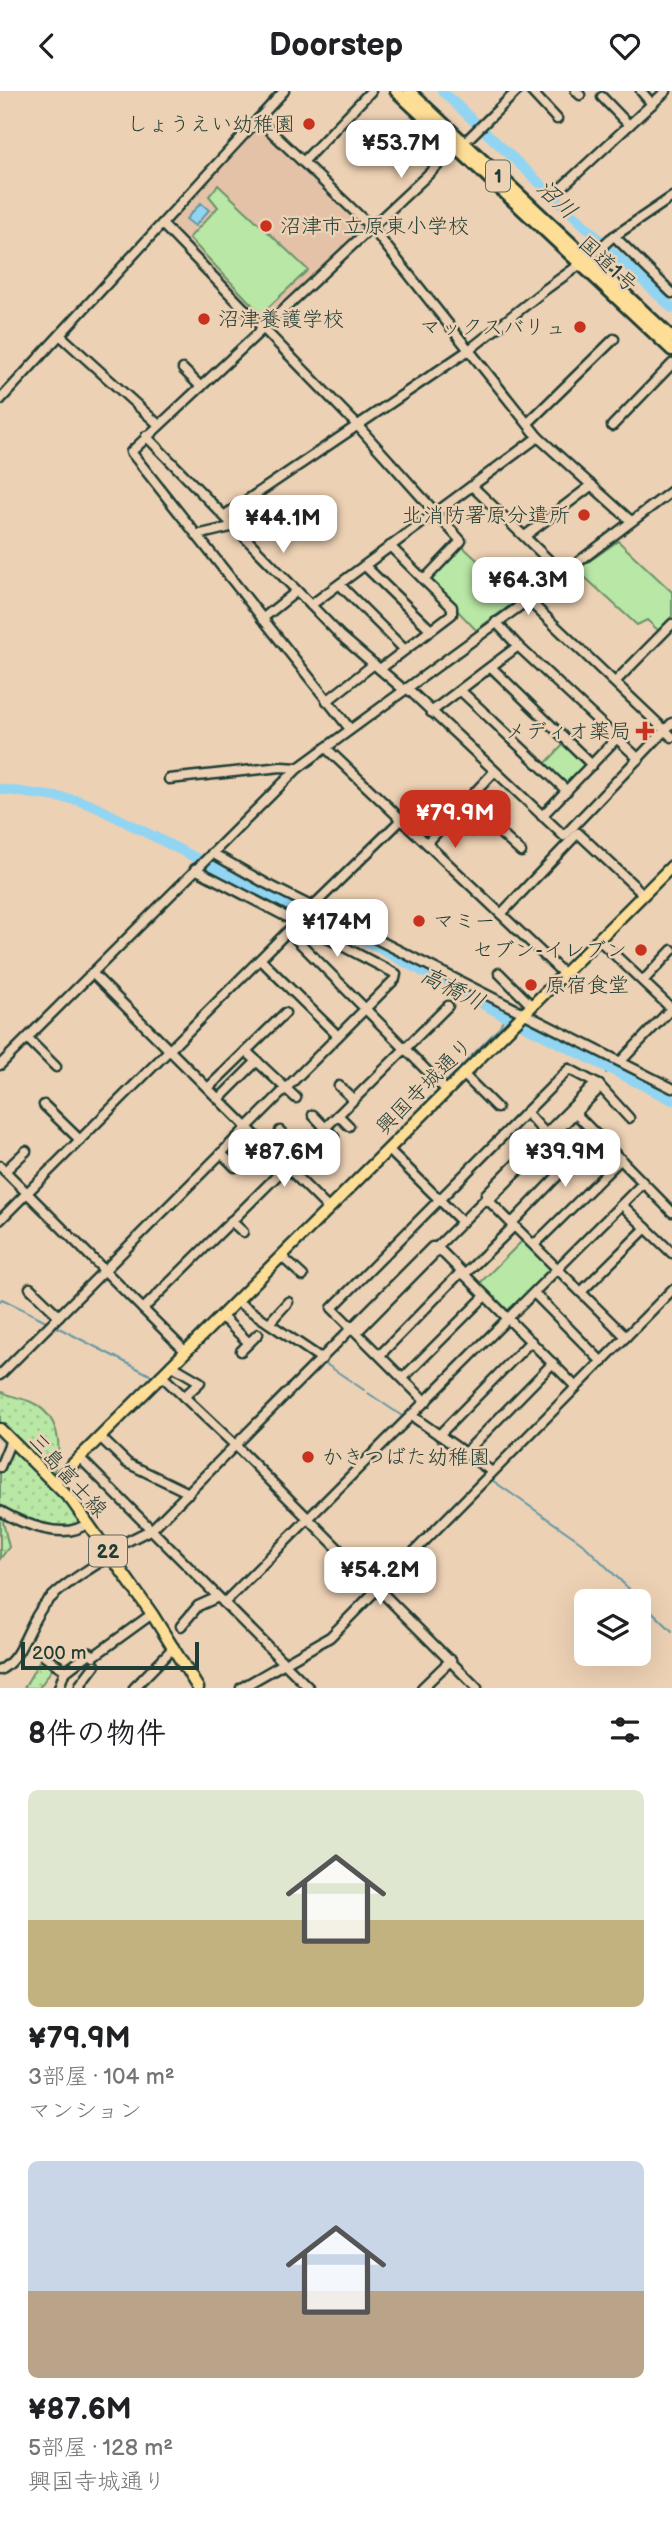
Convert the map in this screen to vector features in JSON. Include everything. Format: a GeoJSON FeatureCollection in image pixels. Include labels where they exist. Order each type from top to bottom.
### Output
{"type":"FeatureCollection","features":[{"type":"Feature","properties":{"kind":"highway","name":"国道1号"},"geometry":{"type":"LineString","coordinates":[[396,91],[672,338]]}},
{"type":"Feature","properties":{"kind":"highway","name":"国道1号"},"geometry":{"type":"LineString","coordinates":[[410,91],[672,350]]}},
{"type":"Feature","properties":{"kind":"main road","name":"興国寺城通り"},"geometry":{"type":"LineString","coordinates":[[54,1483],[329,1209],[444,1088],[463,1074],[672,866]]}},
{"type":"Feature","properties":{"kind":"main road","name":"三島富士線"},"geometry":{"type":"LineString","coordinates":[[0,1429],[72,1501],[152,1614],[198,1688]]}},
{"type":"Feature","properties":{"kind":"street"},"geometry":{"type":"LineString","coordinates":[[0,400],[284,91]]}},
{"type":"Feature","properties":{"kind":"street"},"geometry":{"type":"LineString","coordinates":[[303,162],[371,91]]}},
{"type":"Feature","properties":{"kind":"street"},"geometry":{"type":"LineString","coordinates":[[471,135],[517,91]]}},
{"type":"Feature","properties":{"kind":"street"},"geometry":{"type":"LineString","coordinates":[[531,91],[557,118]]}},
{"type":"Feature","properties":{"kind":"street"},"geometry":{"type":"LineString","coordinates":[[641,91],[652,104]]}},
{"type":"Feature","properties":{"kind":"street"},"geometry":{"type":"LineString","coordinates":[[559,190],[666,91]]}},
{"type":"Feature","properties":{"kind":"street"},"geometry":{"type":"LineString","coordinates":[[602,97],[629,125]]}},
{"type":"Feature","properties":{"kind":"street"},"geometry":{"type":"LineString","coordinates":[[258,119],[372,228],[538,437],[631,521]]}},
{"type":"Feature","properties":{"kind":"street"},"geometry":{"type":"LineString","coordinates":[[350,729],[131,452],[450,154]]}},
{"type":"Feature","properties":{"kind":"street"},"geometry":{"type":"LineString","coordinates":[[225,515],[469,350],[584,262],[612,237],[672,197]]}},
{"type":"Feature","properties":{"kind":"street"},"geometry":{"type":"LineString","coordinates":[[162,224],[358,425],[461,541],[424,580]]}},
{"type":"Feature","properties":{"kind":"street"},"geometry":{"type":"LineString","coordinates":[[612,237],[672,293]]}},
{"type":"Feature","properties":{"kind":"street"},"geometry":{"type":"LineString","coordinates":[[61,336],[159,425]]}},
{"type":"Feature","properties":{"kind":"street"},"geometry":{"type":"LineString","coordinates":[[528,423],[614,339]]}},
{"type":"Feature","properties":{"kind":"street"},"geometry":{"type":"LineString","coordinates":[[612,426],[672,364]]}},
{"type":"Feature","properties":{"kind":"street"},"geometry":{"type":"LineString","coordinates":[[183,369],[201,387]]}},
{"type":"Feature","properties":{"kind":"street"},"geometry":{"type":"LineString","coordinates":[[146,436],[341,636],[431,712],[564,836],[639,759],[668,734],[672,723]]}},
{"type":"Feature","properties":{"kind":"street"},"geometry":{"type":"LineString","coordinates":[[312,605],[538,437]]}},
{"type":"Feature","properties":{"kind":"street"},"geometry":{"type":"LineString","coordinates":[[525,536],[592,485]]}},
{"type":"Feature","properties":{"kind":"street"},"geometry":{"type":"LineString","coordinates":[[472,486],[562,573]]}},
{"type":"Feature","properties":{"kind":"street"},"geometry":{"type":"LineString","coordinates":[[0,1065],[298,768],[672,491]]}},
{"type":"Feature","properties":{"kind":"street"},"geometry":{"type":"LineString","coordinates":[[197,535],[235,526]]}},
{"type":"Feature","properties":{"kind":"street"},"geometry":{"type":"LineString","coordinates":[[327,701],[452,614],[452,607],[390,546]]}},
{"type":"Feature","properties":{"kind":"street"},"geometry":{"type":"LineString","coordinates":[[365,566],[430,629]]}},
{"type":"Feature","properties":{"kind":"street"},"geometry":{"type":"LineString","coordinates":[[340,585],[404,649]]}},
{"type":"Feature","properties":{"kind":"street"},"geometry":{"type":"LineString","coordinates":[[262,619],[297,591]]}},
{"type":"Feature","properties":{"kind":"street"},"geometry":{"type":"LineString","coordinates":[[528,600],[668,734]]}},
{"type":"Feature","properties":{"kind":"street"},"geometry":{"type":"LineString","coordinates":[[496,622],[518,646],[639,759]]}},
{"type":"Feature","properties":{"kind":"street"},"geometry":{"type":"LineString","coordinates":[[615,683],[672,624]]}},
{"type":"Feature","properties":{"kind":"street"},"geometry":{"type":"LineString","coordinates":[[431,712],[518,646]]}},
{"type":"Feature","properties":{"kind":"street"},"geometry":{"type":"LineString","coordinates":[[491,667],[592,765]]}},
{"type":"Feature","properties":{"kind":"street"},"geometry":{"type":"LineString","coordinates":[[461,691],[567,791]]}},
{"type":"Feature","properties":{"kind":"street"},"geometry":{"type":"LineString","coordinates":[[542,816],[617,738]]}},
{"type":"Feature","properties":{"kind":"street"},"geometry":{"type":"LineString","coordinates":[[326,748],[564,974]]}},
{"type":"Feature","properties":{"kind":"street"},"geometry":{"type":"LineString","coordinates":[[169,779],[281,767],[298,768]]}},
{"type":"Feature","properties":{"kind":"street"},"geometry":{"type":"LineString","coordinates":[[427,843],[494,772]]}},
{"type":"Feature","properties":{"kind":"street"},"geometry":{"type":"LineString","coordinates":[[471,797],[490,815],[498,831],[520,852]]}},
{"type":"Feature","properties":{"kind":"street"},"geometry":{"type":"LineString","coordinates":[[455,814],[473,831]]}},
{"type":"Feature","properties":{"kind":"street"},"geometry":{"type":"LineString","coordinates":[[313,906],[401,820]]}},
{"type":"Feature","properties":{"kind":"street"},"geometry":{"type":"LineString","coordinates":[[501,914],[578,833],[643,894]]}},
{"type":"Feature","properties":{"kind":"street"},"geometry":{"type":"LineString","coordinates":[[211,854],[672,1088]]}},
{"type":"Feature","properties":{"kind":"street"},"geometry":{"type":"LineString","coordinates":[[0,1375],[397,974],[195,869]]}},
{"type":"Feature","properties":{"kind":"street"},"geometry":{"type":"LineString","coordinates":[[0,1220],[296,923]]}},
{"type":"Feature","properties":{"kind":"street"},"geometry":{"type":"LineString","coordinates":[[288,931],[444,1088]]}},
{"type":"Feature","properties":{"kind":"street"},"geometry":{"type":"LineString","coordinates":[[598,939],[672,1008],[621,1061]]}},
{"type":"Feature","properties":{"kind":"street"},"geometry":{"type":"LineString","coordinates":[[643,981],[672,950]]}},
{"type":"Feature","properties":{"kind":"street"},"geometry":{"type":"LineString","coordinates":[[261,960],[338,1035]]}},
{"type":"Feature","properties":{"kind":"street"},"geometry":{"type":"LineString","coordinates":[[92,972],[329,1209]]}},
{"type":"Feature","properties":{"kind":"street"},"geometry":{"type":"LineString","coordinates":[[499,973],[526,1012]]}},
{"type":"Feature","properties":{"kind":"street"},"geometry":{"type":"LineString","coordinates":[[143,1309],[448,1006]]}},
{"type":"Feature","properties":{"kind":"street"},"geometry":{"type":"LineString","coordinates":[[208,1088],[285,1013]]}},
{"type":"Feature","properties":{"kind":"street"},"geometry":{"type":"LineString","coordinates":[[27,1038],[56,1067]]}},
{"type":"Feature","properties":{"kind":"street"},"geometry":{"type":"LineString","coordinates":[[246,1051],[296,1098]]}},
{"type":"Feature","properties":{"kind":"street"},"geometry":{"type":"LineString","coordinates":[[219,1099],[257,1061]]}},
{"type":"Feature","properties":{"kind":"street"},"geometry":{"type":"LineString","coordinates":[[426,1402],[332,1308],[569,1069],[599,1085],[629,1118]]}},
{"type":"Feature","properties":{"kind":"street"},"geometry":{"type":"LineString","coordinates":[[463,1074],[497,1108]]}},
{"type":"Feature","properties":{"kind":"street"},"geometry":{"type":"LineString","coordinates":[[599,1085],[596,1092],[545,1133],[486,1194],[487,1200],[626,1337]]}},
{"type":"Feature","properties":{"kind":"street"},"geometry":{"type":"LineString","coordinates":[[340,1086],[353,1100]]}},
{"type":"Feature","properties":{"kind":"street"},"geometry":{"type":"LineString","coordinates":[[44,1105],[80,1140]]}},
{"type":"Feature","properties":{"kind":"street"},"geometry":{"type":"LineString","coordinates":[[573,1111],[672,1212]]}},
{"type":"Feature","properties":{"kind":"street"},"geometry":{"type":"LineString","coordinates":[[0,1671],[12,1664],[44,1604],[110,1553],[152,1529],[321,1359],[355,1329],[432,1247],[437,1247],[487,1200],[573,1111]]}},
{"type":"Feature","properties":{"kind":"street"},"geometry":{"type":"LineString","coordinates":[[526,1112],[545,1133]]}},
{"type":"Feature","properties":{"kind":"street"},"geometry":{"type":"LineString","coordinates":[[313,1115],[334,1137]]}},
{"type":"Feature","properties":{"kind":"street"},"geometry":{"type":"LineString","coordinates":[[338,1115],[349,1126]]}},
{"type":"Feature","properties":{"kind":"street"},"geometry":{"type":"LineString","coordinates":[[280,1131],[300,1152]]}},
{"type":"Feature","properties":{"kind":"street"},"geometry":{"type":"LineString","coordinates":[[380,1355],[512,1225],[597,1135]]}},
{"type":"Feature","properties":{"kind":"street"},"geometry":{"type":"LineString","coordinates":[[221,1153],[235,1167],[261,1141]]}},
{"type":"Feature","properties":{"kind":"street"},"geometry":{"type":"LineString","coordinates":[[312,1141],[322,1151]]}},
{"type":"Feature","properties":{"kind":"street"},"geometry":{"type":"LineString","coordinates":[[388,1149],[462,1222]]}},
{"type":"Feature","properties":{"kind":"street"},"geometry":{"type":"LineString","coordinates":[[26,1151],[3,1169],[185,1352]]}},
{"type":"Feature","properties":{"kind":"street"},"geometry":{"type":"LineString","coordinates":[[534,1245],[621,1159]]}},
{"type":"Feature","properties":{"kind":"street"},"geometry":{"type":"LineString","coordinates":[[181,1626],[198,1606],[221,1600],[307,1518],[643,1183]]}},
{"type":"Feature","properties":{"kind":"street"},"geometry":{"type":"LineString","coordinates":[[622,1205],[672,1253]]}},
{"type":"Feature","properties":{"kind":"street"},"geometry":{"type":"LineString","coordinates":[[231,1221],[243,1232]]}},
{"type":"Feature","properties":{"kind":"street"},"geometry":{"type":"LineString","coordinates":[[581,1292],[646,1228]]}},
{"type":"Feature","properties":{"kind":"street"},"geometry":{"type":"LineString","coordinates":[[437,1247],[576,1387]]}},
{"type":"Feature","properties":{"kind":"street"},"geometry":{"type":"LineString","coordinates":[[281,1257],[303,1276]]}},
{"type":"Feature","properties":{"kind":"street"},"geometry":{"type":"LineString","coordinates":[[30,1288],[54,1321]]}},
{"type":"Feature","properties":{"kind":"street"},"geometry":{"type":"LineString","coordinates":[[242,1688],[330,1637],[672,1290]]}},
{"type":"Feature","properties":{"kind":"street"},"geometry":{"type":"LineString","coordinates":[[534,1293],[602,1362]]}},
{"type":"Feature","properties":{"kind":"street"},"geometry":{"type":"LineString","coordinates":[[403,1378],[485,1296]]}},
{"type":"Feature","properties":{"kind":"street"},"geometry":{"type":"LineString","coordinates":[[236,1301],[321,1359]]}},
{"type":"Feature","properties":{"kind":"street"},"geometry":{"type":"LineString","coordinates":[[269,1323],[288,1302]]}},
{"type":"Feature","properties":{"kind":"street"},"geometry":{"type":"LineString","coordinates":[[221,1316],[249,1343]]}},
{"type":"Feature","properties":{"kind":"street"},"geometry":{"type":"LineString","coordinates":[[241,1351],[258,1334]]}},
{"type":"Feature","properties":{"kind":"street"},"geometry":{"type":"LineString","coordinates":[[439,1435],[531,1341]]}},
{"type":"Feature","properties":{"kind":"street"},"geometry":{"type":"LineString","coordinates":[[466,1452],[553,1363]]}},
{"type":"Feature","properties":{"kind":"street"},"geometry":{"type":"LineString","coordinates":[[171,1365],[200,1382],[184,1397]]}},
{"type":"Feature","properties":{"kind":"street"},"geometry":{"type":"LineString","coordinates":[[161,1375],[235,1445],[477,1688]]}},
{"type":"Feature","properties":{"kind":"street"},"geometry":{"type":"LineString","coordinates":[[408,1418],[466,1452],[491,1471]]}},
{"type":"Feature","properties":{"kind":"street"},"geometry":{"type":"LineString","coordinates":[[100,1437],[127,1463],[189,1493]]}},
{"type":"Feature","properties":{"kind":"street"},"geometry":{"type":"LineString","coordinates":[[0,1467],[11,1440]]}},
{"type":"Feature","properties":{"kind":"street"},"geometry":{"type":"LineString","coordinates":[[79,1457],[309,1688]]}},
{"type":"Feature","properties":{"kind":"street"},"geometry":{"type":"LineString","coordinates":[[0,1511],[28,1526],[47,1529],[78,1530],[87,1523]]}},
{"type":"Feature","properties":{"kind":"street"},"geometry":{"type":"LineString","coordinates":[[59,1688],[65,1672],[90,1653],[94,1656],[112,1644],[152,1614]]}},
{"type":"Feature","properties":{"kind":"street"},"geometry":{"type":"LineString","coordinates":[[134,1688],[174,1647]]}},
{"type":"Feature","properties":{"kind":"street"},"geometry":{"type":"LineString","coordinates":[[44,1657],[65,1672]]}},
{"type":"Feature","properties":{"kind":"street"},"geometry":{"type":"LineString","coordinates":[[422,1688],[451,1660]]}},
{"type":"Feature","properties":{"kind":"street"},"geometry":{"type":"LineString","coordinates":[[82,1688],[80,1685],[95,1665]]}},
{"type":"Feature","properties":{"kind":"shaded area","name":"沼津市立原東小学校"},"geometry":{"type":"Polygon","coordinates":[[[262,131],[363,227],[362,231],[260,322],[169,225],[254,132],[262,131]]]}},
{"type":"Feature","properties":{"kind":"green space"},"geometry":{"type":"Polygon","coordinates":[[[218,185],[308,270],[261,314],[189,238],[218,207],[209,196],[218,185]]]}},
{"type":"Feature","properties":{"kind":"green space"},"geometry":{"type":"Polygon","coordinates":[[[618,541],[672,592],[672,616],[659,631],[647,620],[637,625],[577,570],[618,541]]]}},
{"type":"Feature","properties":{"kind":"green space"},"geometry":{"type":"Polygon","coordinates":[[[463,547],[519,599],[476,630],[429,581],[463,547]]]}},
{"type":"Feature","properties":{"kind":"green space"},"geometry":{"type":"Polygon","coordinates":[[[566,742],[588,763],[571,785],[565,786],[544,765],[566,742]]]}},
{"type":"Feature","properties":{"kind":"green space"},"geometry":{"type":"Polygon","coordinates":[[[522,1241],[549,1268],[549,1274],[506,1313],[478,1285],[522,1241]]]}},
{"type":"Feature","properties":{"kind":"green space"},"geometry":{"type":"Polygon","coordinates":[[[0,1391],[31,1402],[48,1415],[57,1433],[58,1443],[53,1473],[0,1424],[0,1391]]]}},
{"type":"Feature","properties":{"kind":"green space"},"geometry":{"type":"Polygon","coordinates":[[[13,1447],[63,1496],[85,1523],[68,1529],[57,1529],[6,1516],[3,1522],[9,1547],[0,1559],[0,1472],[10,1448],[13,1447]]]}},
{"type":"Feature","properties":{"kind":"green space"},"geometry":{"type":"Polygon","coordinates":[[[42,1656],[55,1665],[39,1688],[24,1688],[42,1656]]]}},
{"type":"Feature","properties":{"kind":"water"},"geometry":{"type":"Polygon","coordinates":[[[201,203],[209,210],[195,226],[186,219],[201,203]]]}},
{"type":"Feature","properties":{"kind":"waterway","name":"沼川"},"geometry":{"type":"LineString","coordinates":[[442,91],[672,308]]}},
{"type":"Feature","properties":{"kind":"waterway","name":"高橋川"},"geometry":{"type":"LineString","coordinates":[[0,789],[77,800],[94,806],[300,911],[379,948],[505,1016],[672,1100]]}},
{"type":"Feature","properties":{"kind":"waterway"},"geometry":{"type":"LineString","coordinates":[[444,1084],[499,1028],[505,1016]]}},
{"type":"Feature","properties":{"kind":"waterway","name":"高橋川"},"geometry":{"type":"LineString","coordinates":[[606,1073],[609,1067]]}},
{"type":"Feature","properties":{"kind":"waterway"},"geometry":{"type":"LineString","coordinates":[[328,1202],[440,1088]]}},
{"type":"Feature","properties":{"kind":"waterway"},"geometry":{"type":"LineString","coordinates":[[192,1336],[322,1208]]}},
{"type":"Feature","properties":{"kind":"waterway"},"geometry":{"type":"LineString","coordinates":[[0,1301],[2,1299],[48,1322]]}},
{"type":"Feature","properties":{"kind":"waterway"},"geometry":{"type":"LineString","coordinates":[[53,1325],[154,1377]]}},
{"type":"Feature","properties":{"kind":"waterway"},"geometry":{"type":"LineString","coordinates":[[158,1373],[179,1350]]}},
{"type":"Feature","properties":{"kind":"waterway"},"geometry":{"type":"LineString","coordinates":[[323,1362],[364,1390]]}},
{"type":"Feature","properties":{"kind":"waterway"},"geometry":{"type":"LineString","coordinates":[[368,1393],[405,1418]]}},
{"type":"Feature","properties":{"kind":"waterway"},"geometry":{"type":"LineString","coordinates":[[410,1421],[485,1474]]}},
{"type":"Feature","properties":{"kind":"waterway"},"geometry":{"type":"LineString","coordinates":[[489,1478],[581,1542],[672,1631]]}},
{"type":"Feature","properties":{"kind":"place","name":"しょうえい幼稚園"},"geometry":{"type":"Point","coordinates":[309,124]}},
{"type":"Feature","properties":{"kind":"place","name":"沼津市立原東小学校"},"geometry":{"type":"Point","coordinates":[266,226]}},
{"type":"Feature","properties":{"kind":"place","name":"沼津養護学校"},"geometry":{"type":"Point","coordinates":[204,319]}},
{"type":"Feature","properties":{"kind":"place","name":"マックスバリュ"},"geometry":{"type":"Point","coordinates":[580,327]}},
{"type":"Feature","properties":{"kind":"place","name":"北消防署原分遣所"},"geometry":{"type":"Point","coordinates":[584,515]}},
{"type":"Feature","properties":{"kind":"place","name":"メディオ薬局"},"geometry":{"type":"Point","coordinates":[645,731]}},
{"type":"Feature","properties":{"kind":"place","name":"マミー"},"geometry":{"type":"Point","coordinates":[419,921]}},
{"type":"Feature","properties":{"kind":"place","name":"セブン-イレブン"},"geometry":{"type":"Point","coordinates":[641,950]}},
{"type":"Feature","properties":{"kind":"place","name":"原宿食堂"},"geometry":{"type":"Point","coordinates":[531,985]}},
{"type":"Feature","properties":{"kind":"place","name":"かきつばた幼稚園"},"geometry":{"type":"Point","coordinates":[308,1457]}}]}
